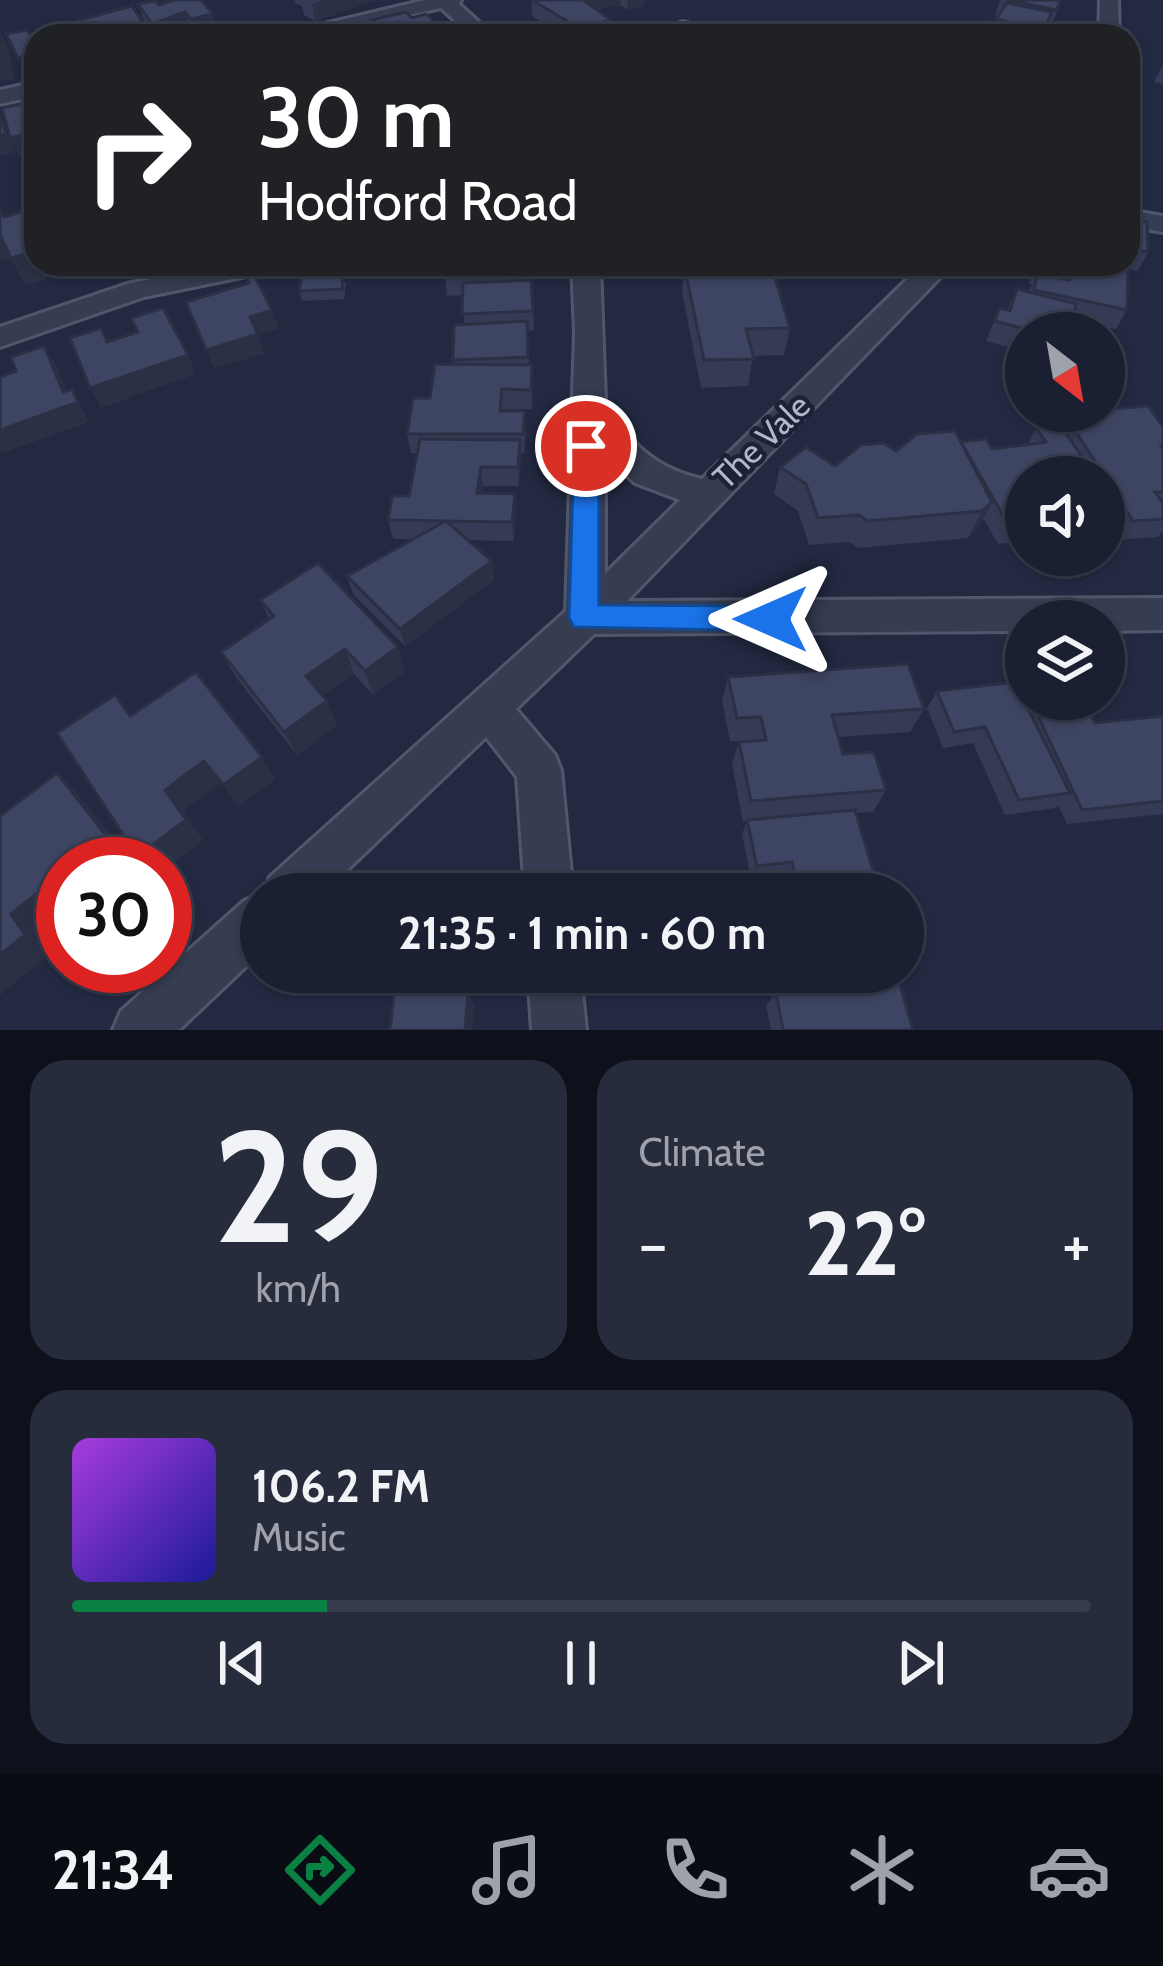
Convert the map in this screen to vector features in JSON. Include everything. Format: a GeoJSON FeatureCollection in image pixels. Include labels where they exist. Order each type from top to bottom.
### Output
{"type":"FeatureCollection","features":[{"type":"Feature","properties":{"kind":"street"},"geometry":{"type":"LineString","coordinates":[[338,24],[447,0],[472,24]]}},
{"type":"Feature","properties":{"kind":"street"},"geometry":{"type":"LineString","coordinates":[[0,337],[137,290],[207,276]]}},
{"type":"Feature","properties":{"kind":"street"},"geometry":{"type":"LineString","coordinates":[[586,276],[584,618],[1163,614]]}},
{"type":"Feature","properties":{"kind":"street","name":"The Vale"},"geometry":{"type":"LineString","coordinates":[[309,873],[584,618],[927,276]]}},
{"type":"Feature","properties":{"kind":"street"},"geometry":{"type":"LineString","coordinates":[[588,400],[632,466],[657,483],[707,494]]}},
{"type":"Feature","properties":{"kind":"street"},"geometry":{"type":"LineString","coordinates":[[488,707],[539,770],[547,873]]}},
{"type":"Feature","properties":{"kind":"street"},"geometry":{"type":"LineString","coordinates":[[140,1030],[240,937]]}},
{"type":"Feature","properties":{"kind":"street"},"geometry":{"type":"LineString","coordinates":[[556,993],[559,1030]]}},
{"type":"Feature","properties":{"kind":"building"},"geometry":{"type":"Polygon","coordinates":[[[201,0],[213,14],[191,19],[185,12],[152,24],[138,4],[201,0]]]}},
{"type":"Feature","properties":{"kind":"building"},"geometry":{"type":"Polygon","coordinates":[[[532,0],[583,0],[611,20],[572,24],[532,0]]]}},
{"type":"Feature","properties":{"kind":"building"},"geometry":{"type":"Polygon","coordinates":[[[1007,0],[1060,0],[1057,10],[1007,0]]]}},
{"type":"Feature","properties":{"kind":"building"},"geometry":{"type":"Polygon","coordinates":[[[1007,3],[1052,12],[1046,24],[996,19],[1007,3]]]}},
{"type":"Feature","properties":{"kind":"building"},"geometry":{"type":"Polygon","coordinates":[[[132,6],[144,24],[78,24],[132,6]]]}},
{"type":"Feature","properties":{"kind":"building"},"geometry":{"type":"Polygon","coordinates":[[[406,12],[412,18],[426,14],[434,22],[376,24],[372,20],[406,12]]]}},
{"type":"Feature","properties":{"kind":"building"},"geometry":{"type":"Polygon","coordinates":[[[24,31],[24,56],[18,58],[6,34],[24,31]]]}},
{"type":"Feature","properties":{"kind":"building"},"geometry":{"type":"Polygon","coordinates":[[[24,103],[24,134],[10,138],[2,108],[24,103]]]}},
{"type":"Feature","properties":{"kind":"building"},"geometry":{"type":"Polygon","coordinates":[[[0,210],[4,217],[24,211],[24,254],[11,258],[0,235],[0,210]]]}},
{"type":"Feature","properties":{"kind":"building"},"geometry":{"type":"Polygon","coordinates":[[[1140,221],[1147,222],[1148,252],[1140,250],[1140,221]]]}},
{"type":"Feature","properties":{"kind":"building"},"geometry":{"type":"Polygon","coordinates":[[[246,276],[255,276],[272,310],[250,317],[258,334],[206,350],[186,302],[249,283],[246,276]]]}},
{"type":"Feature","properties":{"kind":"building"},"geometry":{"type":"Polygon","coordinates":[[[302,276],[343,276],[342,289],[299,291],[302,276]]]}},
{"type":"Feature","properties":{"kind":"building"},"geometry":{"type":"Polygon","coordinates":[[[686,276],[775,276],[790,328],[746,329],[754,359],[704,360],[686,276]]]}},
{"type":"Feature","properties":{"kind":"building"},"geometry":{"type":"Polygon","coordinates":[[[1037,276],[1069,280],[1069,276],[1128,276],[1127,310],[1034,290],[1037,276]]]}},
{"type":"Feature","properties":{"kind":"building"},"geometry":{"type":"Polygon","coordinates":[[[531,280],[533,311],[462,314],[463,283],[531,280]]]}},
{"type":"Feature","properties":{"kind":"building"},"geometry":{"type":"Polygon","coordinates":[[[1017,289],[1076,304],[1074,312],[1005,312],[1005,324],[995,321],[999,308],[1010,311],[1017,289]]]}},
{"type":"Feature","properties":{"kind":"building"},"geometry":{"type":"Polygon","coordinates":[[[163,308],[188,355],[90,388],[70,338],[101,328],[107,342],[138,332],[131,318],[163,308]]]}},
{"type":"Feature","properties":{"kind":"building"},"geometry":{"type":"Polygon","coordinates":[[[527,321],[528,357],[453,360],[454,325],[527,321]]]}},
{"type":"Feature","properties":{"kind":"building"},"geometry":{"type":"Polygon","coordinates":[[[44,346],[63,392],[72,389],[78,402],[0,430],[0,377],[16,371],[11,357],[44,346]]]}},
{"type":"Feature","properties":{"kind":"building"},"geometry":{"type":"Polygon","coordinates":[[[435,364],[532,365],[531,390],[502,389],[500,411],[525,411],[523,434],[407,434],[413,398],[430,398],[435,364]]]}},
{"type":"Feature","properties":{"kind":"building"},"geometry":{"type":"Polygon","coordinates":[[[1148,406],[1163,427],[1163,492],[1155,492],[1163,503],[1163,519],[1133,521],[1125,508],[1125,456],[1091,456],[1076,432],[1125,432],[1125,408],[1148,406]]]}},
{"type":"Feature","properties":{"kind":"building"},"geometry":{"type":"Polygon","coordinates":[[[955,431],[992,502],[982,511],[868,521],[859,515],[818,518],[806,484],[780,467],[806,447],[835,466],[861,445],[883,443],[896,451],[917,434],[955,431]]]}},
{"type":"Feature","properties":{"kind":"building"},"geometry":{"type":"Polygon","coordinates":[[[1039,432],[1065,432],[1081,456],[1005,456],[1005,519],[961,442],[986,439],[992,449],[1046,442],[1039,432]]]}},
{"type":"Feature","properties":{"kind":"building"},"geometry":{"type":"Polygon","coordinates":[[[420,439],[520,440],[518,467],[481,467],[477,493],[515,494],[512,522],[388,520],[392,496],[409,496],[420,439]]]}},
{"type":"Feature","properties":{"kind":"building"},"geometry":{"type":"Polygon","coordinates":[[[446,521],[492,561],[400,629],[347,576],[446,521]]]}},
{"type":"Feature","properties":{"kind":"building"},"geometry":{"type":"Polygon","coordinates":[[[318,563],[398,647],[365,671],[345,649],[306,676],[327,701],[284,732],[221,652],[274,616],[260,600],[318,563]]]}},
{"type":"Feature","properties":{"kind":"building"},"geometry":{"type":"Polygon","coordinates":[[[908,664],[924,709],[832,715],[843,754],[874,752],[886,790],[751,801],[739,742],[766,740],[761,717],[737,718],[728,677],[908,664]]]}},
{"type":"Feature","properties":{"kind":"building"},"geometry":{"type":"Polygon","coordinates":[[[196,672],[262,757],[223,785],[204,761],[165,790],[186,820],[163,837],[125,837],[57,733],[115,695],[130,716],[196,672]]]}},
{"type":"Feature","properties":{"kind":"building"},"geometry":{"type":"Polygon","coordinates":[[[1005,683],[1005,720],[1034,720],[1070,793],[1019,800],[985,727],[954,732],[937,691],[1005,683]]]}},
{"type":"Feature","properties":{"kind":"building"},"geometry":{"type":"Polygon","coordinates":[[[1163,716],[1163,801],[1082,810],[1040,720],[1095,723],[1163,716]]]}},
{"type":"Feature","properties":{"kind":"building"},"geometry":{"type":"Polygon","coordinates":[[[57,773],[107,837],[36,837],[36,894],[11,914],[25,935],[0,955],[0,816],[57,773]]]}},
{"type":"Feature","properties":{"kind":"building"},"geometry":{"type":"Polygon","coordinates":[[[855,810],[874,873],[795,873],[792,862],[757,866],[747,820],[855,810]]]}},
{"type":"Feature","properties":{"kind":"building"},"geometry":{"type":"Polygon","coordinates":[[[394,993],[468,993],[465,1030],[390,1030],[394,993]]]}},
{"type":"Feature","properties":{"kind":"building"},"geometry":{"type":"Polygon","coordinates":[[[776,993],[902,993],[913,1030],[783,1030],[776,993]]]}},
{"type":"Feature","properties":{"kind":"route"},"geometry":{"type":"LineString","coordinates":[[586,446],[584,618],[771,619]]}}]}
